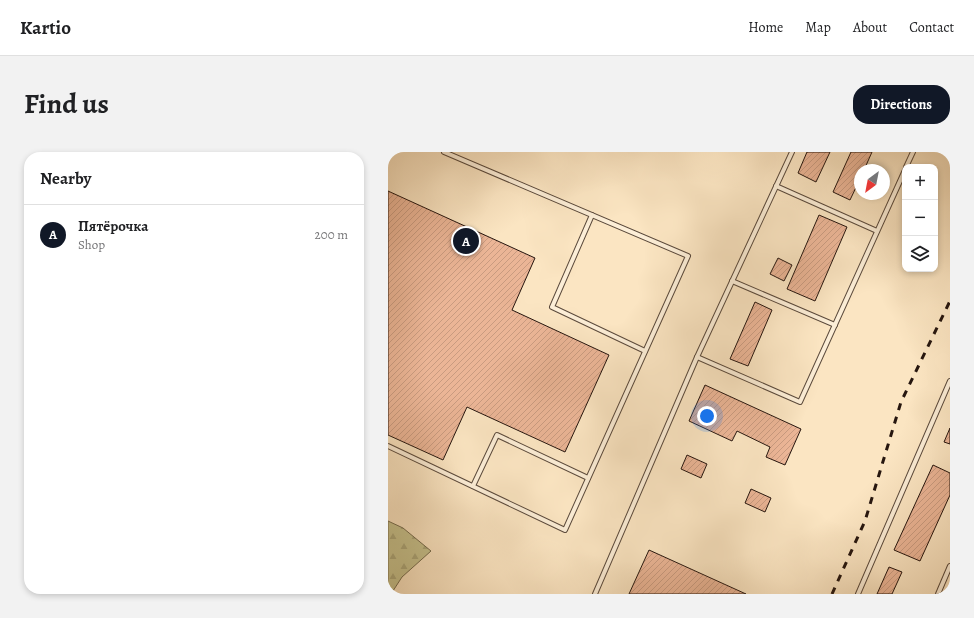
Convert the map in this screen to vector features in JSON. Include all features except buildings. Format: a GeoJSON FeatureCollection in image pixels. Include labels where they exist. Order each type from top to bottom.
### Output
{"type":"FeatureCollection","features":[{"type":"Feature","properties":{"kind":"lane"},"geometry":{"type":"LineString","coordinates":[[388,446],[565,530],[688,256],[444,152]]}},
{"type":"Feature","properties":{"kind":"lane"},"geometry":{"type":"LineString","coordinates":[[595,594],[697,358],[792,152]]}},
{"type":"Feature","properties":{"kind":"lane"},"geometry":{"type":"LineString","coordinates":[[907,164],[913,152]]}},
{"type":"Feature","properties":{"kind":"lane"},"geometry":{"type":"LineString","coordinates":[[697,358],[800,402],[902,177]]}},
{"type":"Feature","properties":{"kind":"lane"},"geometry":{"type":"LineString","coordinates":[[776,186],[877,231]]}},
{"type":"Feature","properties":{"kind":"lane"},"geometry":{"type":"LineString","coordinates":[[592,215],[552,307],[645,351]]}},
{"type":"Feature","properties":{"kind":"lane"},"geometry":{"type":"LineString","coordinates":[[732,280],[835,325]]}},
{"type":"Feature","properties":{"kind":"lane"},"geometry":{"type":"LineString","coordinates":[[858,594],[950,381]]}},
{"type":"Feature","properties":{"kind":"lane"},"geometry":{"type":"LineString","coordinates":[[473,486],[496,435],[588,478]]}},
{"type":"Feature","properties":{"kind":"lane"},"geometry":{"type":"LineString","coordinates":[[938,594],[950,566]]}},
{"type":"Feature","properties":{"kind":"green space"},"geometry":{"type":"Polygon","coordinates":[[[388,521],[403,528],[431,551],[402,577],[391,594],[388,594],[388,521]]]}},
{"type":"Feature","properties":{"kind":"railway"},"geometry":{"type":"LineString","coordinates":[[832,594],[865,521],[901,402],[950,301]]}},
{"type":"Feature","properties":{"kind":"place","name":"Пятёрочка"},"geometry":{"type":"Point","coordinates":[466,241]}}]}
